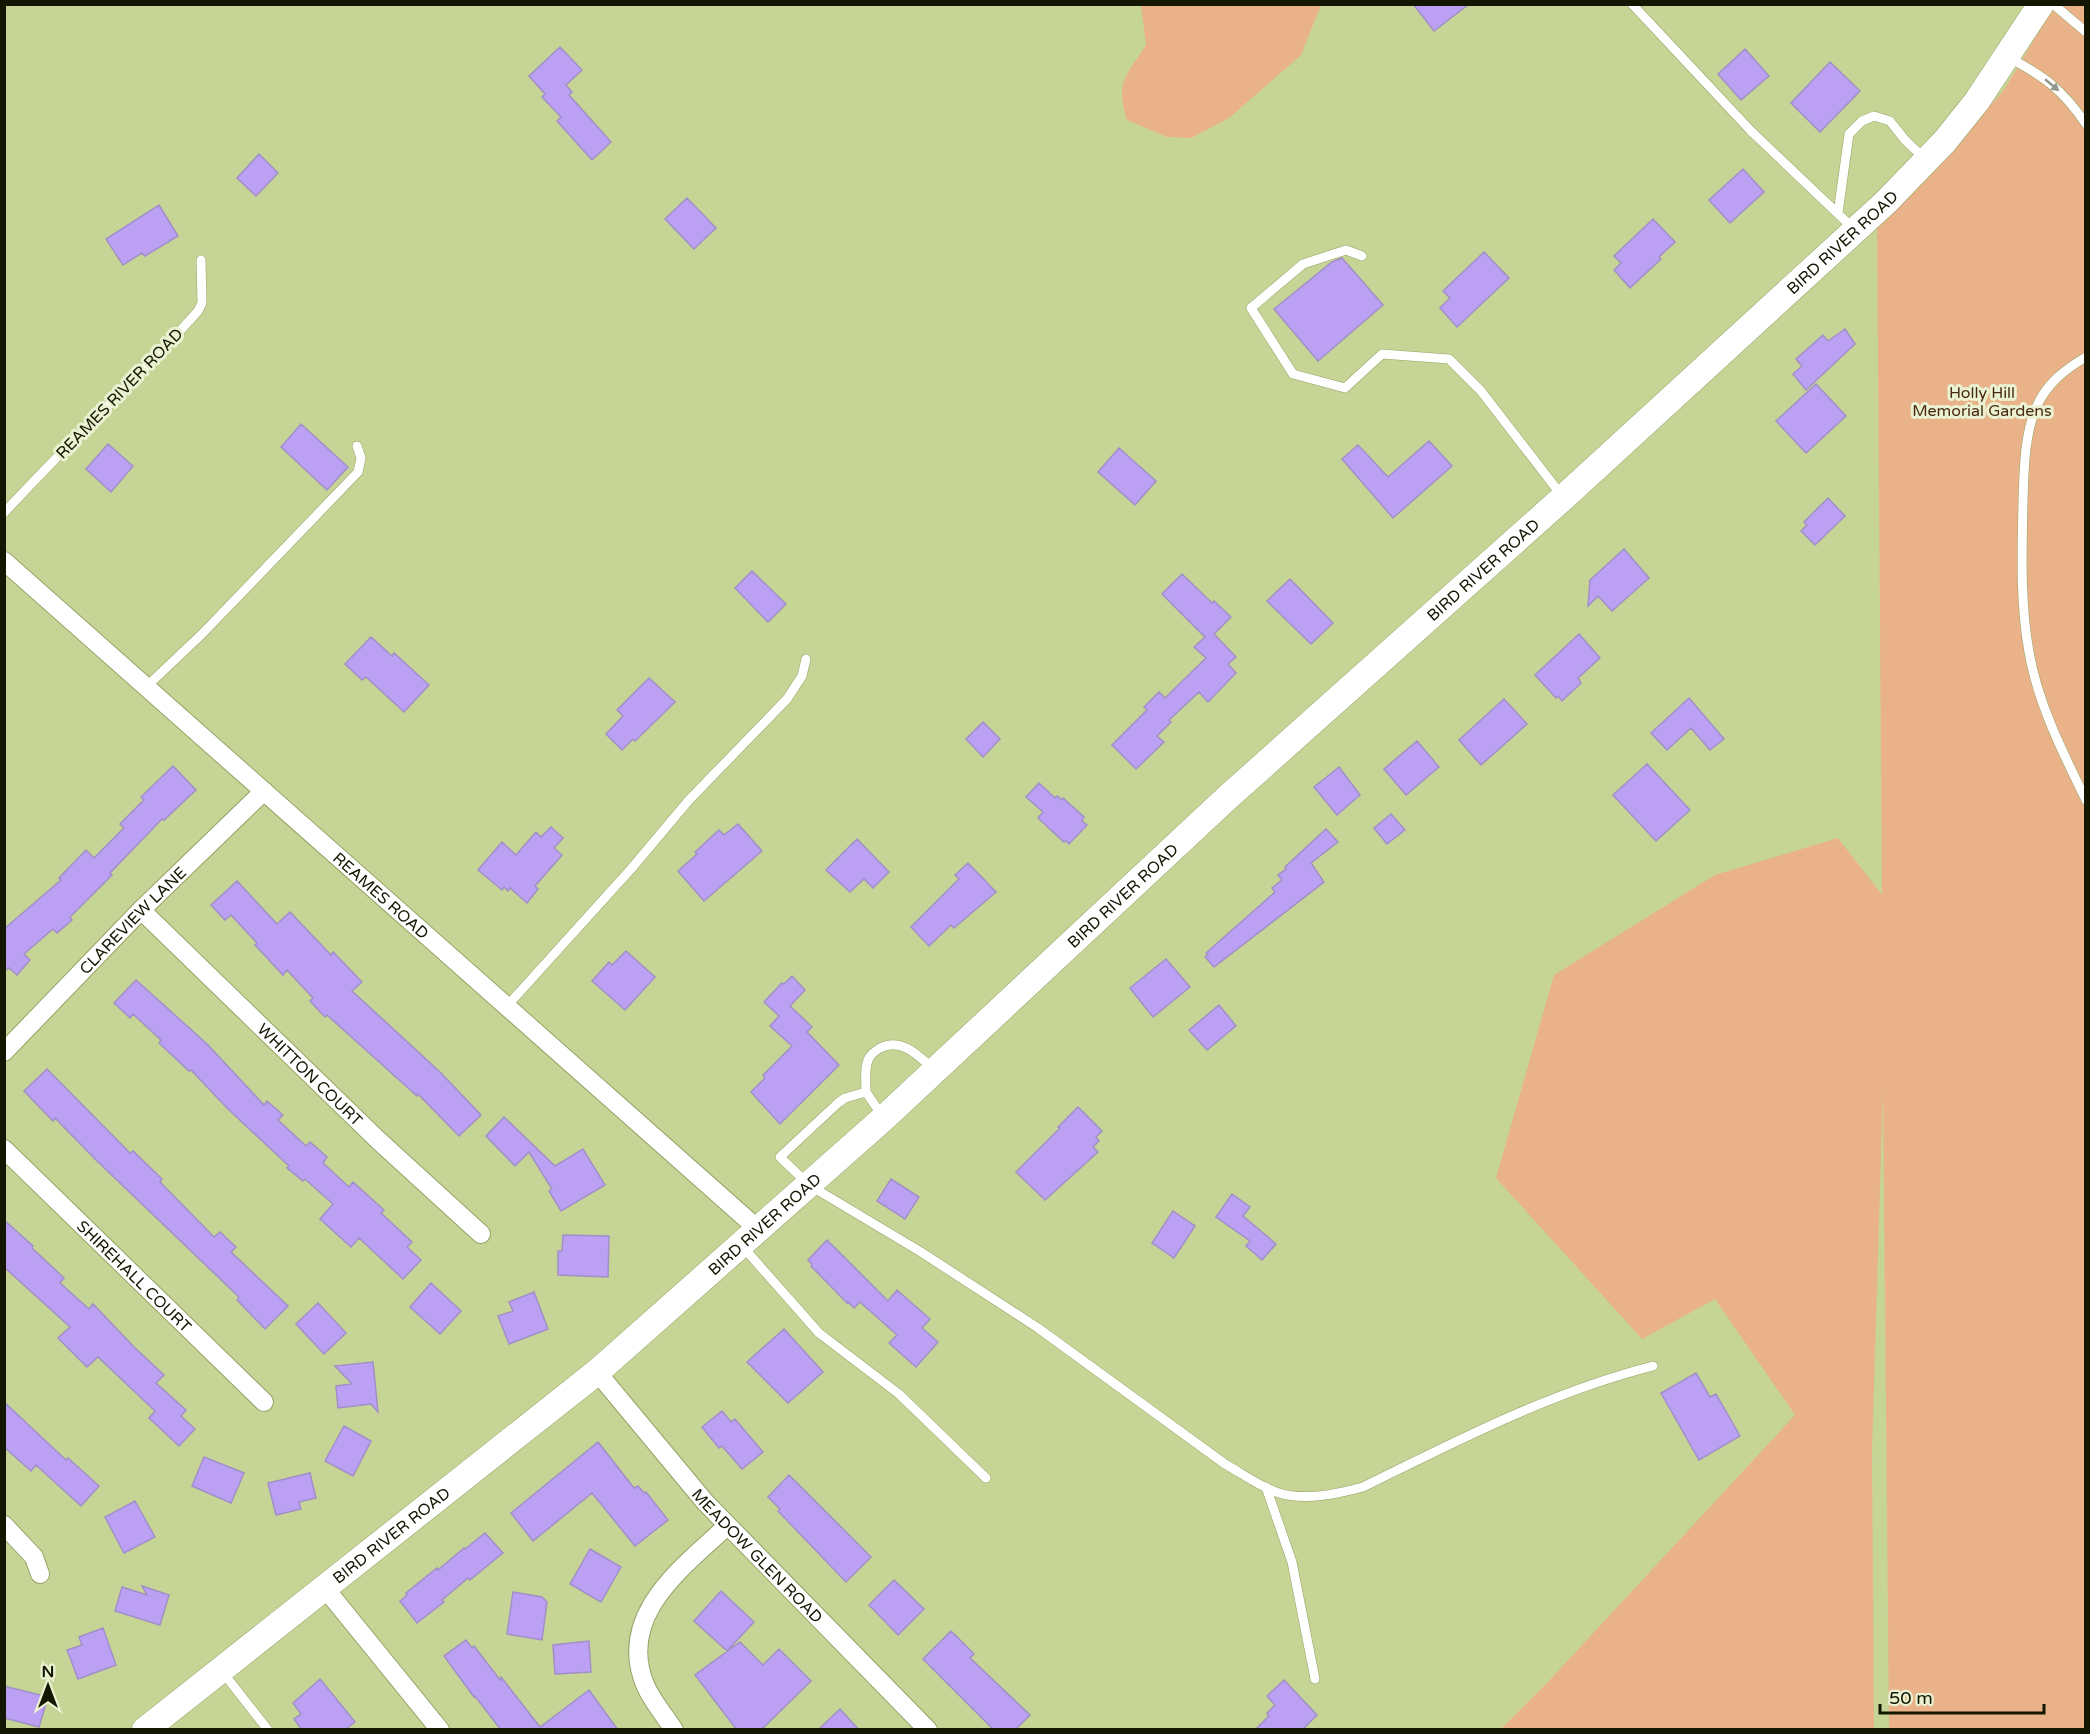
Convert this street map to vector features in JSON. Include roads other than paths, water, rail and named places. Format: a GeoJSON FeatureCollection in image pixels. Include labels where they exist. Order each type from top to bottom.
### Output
{"type":"FeatureCollection","features":[{"type":"Feature","properties":{"kind":"street","name":"BIRD RIVER ROAD"},"geometry":{"type":"LineString","coordinates":[[145,1730],[597,1372],[884,1118],[1228,797],[1563,498],[1856,231],[1927,160],[1977,101],[2041,4]]}},
{"type":"Feature","properties":{"kind":"street","name":"REAMES ROAD"},"geometry":{"type":"LineString","coordinates":[[4,561],[507,1006],[750,1238]]}},
{"type":"Feature","properties":{"kind":"street","name":"CLAREVIEW LANE"},"geometry":{"type":"LineString","coordinates":[[4,1052],[141,910],[264,791]]}},
{"type":"Feature","properties":{"kind":"street","name":"WHITTON COURT"},"geometry":{"type":"LineString","coordinates":[[141,910],[378,1140],[481,1234]]}},
{"type":"Feature","properties":{"kind":"street","name":"SHIREHALL COURT"},"geometry":{"type":"LineString","coordinates":[[4,1149],[264,1402]]}},
{"type":"Feature","properties":{"kind":"street","name":"MEADOW GLEN ROAD"},"geometry":{"type":"LineString","coordinates":[[597,1372],[727,1526],[928,1730]]}},
{"type":"Feature","properties":{"kind":"street"},"geometry":{"type":"LineString","coordinates":[[4,1525],[34,1557],[40,1574]]}},
{"type":"Feature","properties":{"kind":"street"},"geometry":{"type":"LineString","coordinates":[[674,1730],[646,1688],[639,1668],[642,1628],[654,1598],[727,1526]]}},
{"type":"Feature","properties":{"kind":"street"},"geometry":{"type":"LineString","coordinates":[[324,1587],[440,1730]]}},
{"type":"Feature","properties":{"kind":"lane"},"geometry":{"type":"LineString","coordinates":[[1632,4],[1750,130],[1856,231]]}},
{"type":"Feature","properties":{"kind":"lane"},"geometry":{"type":"LineString","coordinates":[[2053,4],[2085,32]]}},
{"type":"Feature","properties":{"kind":"lane"},"geometry":{"type":"LineString","coordinates":[[2008,57],[2054,85],[2071,102],[2085,124]]}},
{"type":"Feature","properties":{"kind":"lane"},"geometry":{"type":"LineString","coordinates":[[1838,213],[1849,135],[1862,121],[1874,116],[1890,122],[1905,140],[1927,160]]}},
{"type":"Feature","properties":{"kind":"lane"},"geometry":{"type":"LineString","coordinates":[[1362,256],[1346,250],[1303,264],[1251,308],[1293,374],[1345,388],[1382,354],[1449,359],[1481,391],[1563,498]]}},
{"type":"Feature","properties":{"kind":"lane","name":"REAMES RIVER ROAD"},"geometry":{"type":"LineString","coordinates":[[4,513],[198,311],[202,303],[201,260]]}},
{"type":"Feature","properties":{"kind":"lane"},"geometry":{"type":"LineString","coordinates":[[2085,357],[2057,376],[2043,393],[2031,420],[2024,473],[2021,578],[2029,652],[2038,688],[2057,740],[2085,800]]}},
{"type":"Feature","properties":{"kind":"lane"},"geometry":{"type":"LineString","coordinates":[[146,687],[202,634],[358,472],[361,458],[357,446]]}},
{"type":"Feature","properties":{"kind":"lane"},"geometry":{"type":"LineString","coordinates":[[507,1006],[689,800],[787,699],[802,676],[806,659]]}},
{"type":"Feature","properties":{"kind":"lane"},"geometry":{"type":"LineString","coordinates":[[884,1118],[866,1092],[869,1059],[875,1051],[884,1046],[897,1044],[916,1053],[935,1071]]}},
{"type":"Feature","properties":{"kind":"lane"},"geometry":{"type":"LineString","coordinates":[[866,1092],[845,1098],[838,1103],[780,1157],[809,1185],[921,1252],[1038,1328],[1225,1464],[1281,1494],[1303,1496],[1337,1494],[1363,1488],[1539,1405],[1610,1377],[1653,1366]]}},
{"type":"Feature","properties":{"kind":"lane"},"geometry":{"type":"LineString","coordinates":[[750,1238],[819,1333],[899,1394],[986,1478]]}},
{"type":"Feature","properties":{"kind":"lane"},"geometry":{"type":"LineString","coordinates":[[1266,1487],[1292,1562],[1315,1679]]}},
{"type":"Feature","properties":{"kind":"lane"},"geometry":{"type":"LineString","coordinates":[[220,1670],[268,1730]]}},
{"type":"Feature","properties":{"kind":"park label","name":"Holly Hill Memorial Gardens"},"geometry":{"type":"Point","coordinates":[1982,401]}}]}
